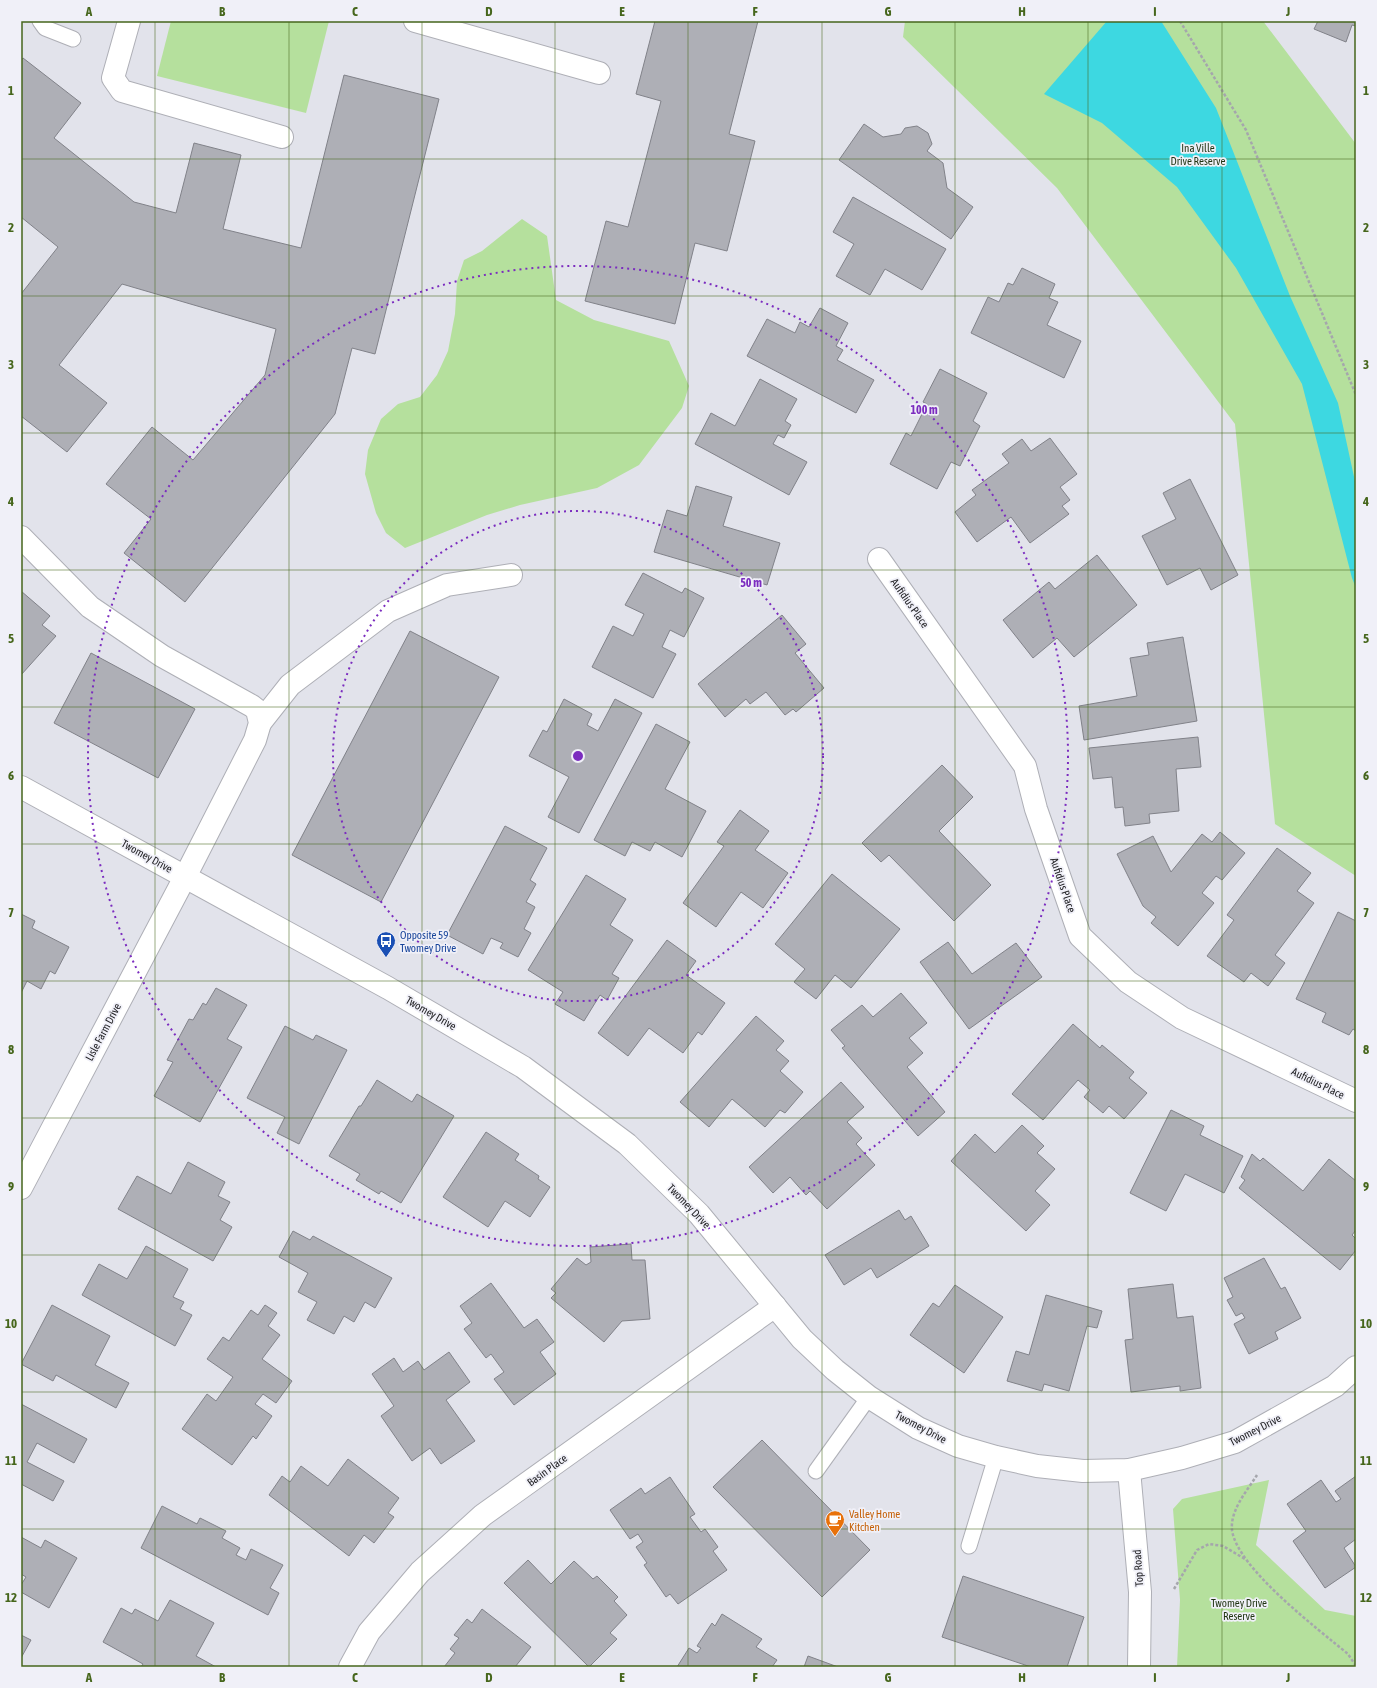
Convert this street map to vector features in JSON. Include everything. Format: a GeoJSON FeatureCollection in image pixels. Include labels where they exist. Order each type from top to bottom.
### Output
{"type":"FeatureCollection","features":[{"type":"Feature","properties":{"kind":"street"},"geometry":{"type":"LineString","coordinates":[[129,21],[113,78],[122,91],[282,136]]}},
{"type":"Feature","properties":{"kind":"street"},"geometry":{"type":"LineString","coordinates":[[415,21],[600,73]]}},
{"type":"Feature","properties":{"kind":"street"},"geometry":{"type":"LineString","coordinates":[[21,537],[90,607],[162,656],[252,706],[257,710],[260,723]]}},
{"type":"Feature","properties":{"kind":"street","name":"Aufidius Place"},"geometry":{"type":"LineString","coordinates":[[879,559],[1026,766],[1036,809],[1080,936],[1128,982],[1182,1018],[1356,1101]]}},
{"type":"Feature","properties":{"kind":"street","name":"Lisle Farm Drive"},"geometry":{"type":"LineString","coordinates":[[21,1188],[185,877],[254,740],[260,723],[290,685],[388,611],[447,585],[511,575]]}},
{"type":"Feature","properties":{"kind":"street","name":"Twomey Drive"},"geometry":{"type":"LineString","coordinates":[[21,787],[388,988],[523,1067],[627,1144],[699,1214],[802,1339],[835,1370],[869,1397],[918,1428],[958,1446],[996,1457],[1037,1466],[1083,1471],[1128,1470],[1182,1458],[1235,1442],[1335,1386],[1356,1367]]}},
{"type":"Feature","properties":{"kind":"street","name":"Basin Place"},"geometry":{"type":"LineString","coordinates":[[350,1667],[369,1632],[420,1572],[483,1516],[776,1306]]}},
{"type":"Feature","properties":{"kind":"street","name":"Top Road"},"geometry":{"type":"LineString","coordinates":[[1128,1470],[1140,1592],[1139,1667]]}},
{"type":"Feature","properties":{"kind":"lane"},"geometry":{"type":"LineString","coordinates":[[40,21],[45,28],[73,39]]}},
{"type":"Feature","properties":{"kind":"lane"},"geometry":{"type":"LineString","coordinates":[[816,1471],[869,1397]]}},
{"type":"Feature","properties":{"kind":"lane"},"geometry":{"type":"LineString","coordinates":[[969,1546],[996,1457]]}},
{"type":"Feature","properties":{"kind":"path"},"geometry":{"type":"LineString","coordinates":[[1180,21],[1246,130],[1356,396]]}},
{"type":"Feature","properties":{"kind":"path"},"geometry":{"type":"LineString","coordinates":[[1256,1475],[1234,1512],[1232,1530],[1245,1559],[1264,1581],[1348,1654],[1356,1666]]}},
{"type":"Feature","properties":{"kind":"path"},"geometry":{"type":"LineString","coordinates":[[1174,1589],[1197,1550],[1209,1544],[1223,1546],[1245,1559]]}},
{"type":"Feature","properties":{"kind":"green space"},"geometry":{"type":"Polygon","coordinates":[[[171,21],[329,21],[306,113],[157,76],[171,21]]]}},
{"type":"Feature","properties":{"kind":"green space","name":"Ina Ville Drive Reserve"},"geometry":{"type":"Polygon","coordinates":[[[905,21],[1263,21],[1356,144],[1356,876],[1275,824],[1235,424],[1057,188],[903,37],[905,21]]]}},
{"type":"Feature","properties":{"kind":"green space"},"geometry":{"type":"Polygon","coordinates":[[[522,219],[547,236],[556,300],[594,320],[669,341],[689,386],[682,408],[639,465],[597,488],[520,505],[487,515],[405,548],[386,533],[376,513],[365,474],[368,450],[381,419],[398,404],[420,397],[437,375],[448,351],[455,314],[457,281],[464,260],[482,251],[522,219]]]}},
{"type":"Feature","properties":{"kind":"green space","name":"Twomey Drive Reserve"},"geometry":{"type":"Polygon","coordinates":[[[1269,1480],[1256,1545],[1325,1610],[1356,1616],[1356,1667],[1177,1667],[1180,1600],[1173,1509],[1182,1499],[1269,1480]]]}},
{"type":"Feature","properties":{"kind":"water"},"geometry":{"type":"Polygon","coordinates":[[[1107,21],[1161,21],[1216,108],[1290,296],[1338,403],[1356,486],[1356,588],[1352,578],[1302,384],[1236,268],[1177,187],[1102,123],[1044,94],[1107,21]]]}},
{"type":"Feature","properties":{"kind":"building"},"geometry":{"type":"Polygon","coordinates":[[[655,21],[758,21],[729,134],[755,141],[727,251],[695,243],[675,324],[585,301],[606,221],[628,227],[661,101],[636,94],[655,21]]]}},
{"type":"Feature","properties":{"kind":"building"},"geometry":{"type":"Polygon","coordinates":[[[1318,21],[1356,21],[1356,26],[1352,25],[1346,42],[1314,29],[1318,21]]]}},
{"type":"Feature","properties":{"kind":"building"},"geometry":{"type":"Polygon","coordinates":[[[23,58],[81,103],[54,138],[134,202],[176,213],[194,143],[241,155],[223,229],[301,248],[344,75],[439,99],[375,354],[352,348],[335,414],[185,602],[124,553],[151,519],[106,484],[152,427],[193,460],[265,375],[276,329],[122,284],[59,365],[107,403],[67,452],[21,416],[21,294],[58,247],[21,217],[21,61],[23,58]]]}},
{"type":"Feature","properties":{"kind":"building"},"geometry":{"type":"Polygon","coordinates":[[[864,124],[883,137],[901,134],[905,128],[917,126],[928,133],[932,144],[927,151],[943,163],[947,188],[973,207],[951,239],[839,160],[864,124]]]}},
{"type":"Feature","properties":{"kind":"building"},"geometry":{"type":"Polygon","coordinates":[[[853,197],[946,249],[922,290],[885,269],[870,295],[836,276],[854,244],[833,232],[853,197]]]}},
{"type":"Feature","properties":{"kind":"building"},"geometry":{"type":"Polygon","coordinates":[[[1022,268],[1055,284],[1049,298],[1058,302],[1047,325],[1081,341],[1064,378],[971,333],[988,297],[999,302],[1008,283],[1013,285],[1022,268]]]}},
{"type":"Feature","properties":{"kind":"building"},"geometry":{"type":"Polygon","coordinates":[[[820,308],[848,323],[836,346],[843,350],[837,360],[874,380],[856,413],[747,356],[767,319],[795,333],[800,322],[809,327],[820,308]]]}},
{"type":"Feature","properties":{"kind":"building"},"geometry":{"type":"Polygon","coordinates":[[[940,369],[987,393],[973,421],[980,426],[960,466],[951,462],[937,489],[890,464],[906,433],[911,436],[927,404],[923,402],[940,369]]]}},
{"type":"Feature","properties":{"kind":"building"},"geometry":{"type":"Polygon","coordinates":[[[760,379],[797,399],[785,421],[791,425],[784,438],[778,435],[773,444],[807,462],[789,495],[695,444],[711,413],[735,426],[760,379]]]}},
{"type":"Feature","properties":{"kind":"building"},"geometry":{"type":"Polygon","coordinates":[[[1050,438],[1077,474],[1060,487],[1070,500],[1062,506],[1069,514],[1030,543],[1011,517],[977,542],[955,512],[976,495],[972,490],[1009,463],[1002,454],[1022,439],[1031,451],[1050,438]]]}},
{"type":"Feature","properties":{"kind":"building"},"geometry":{"type":"Polygon","coordinates":[[[1190,479],[1238,575],[1211,590],[1200,568],[1167,585],[1142,536],[1176,519],[1163,493],[1190,479]]]}},
{"type":"Feature","properties":{"kind":"building"},"geometry":{"type":"Polygon","coordinates":[[[696,486],[732,497],[723,526],[780,543],[767,585],[654,552],[667,510],[687,516],[696,486]]]}},
{"type":"Feature","properties":{"kind":"building"},"geometry":{"type":"Polygon","coordinates":[[[1097,555],[1137,605],[1074,657],[1057,638],[1033,658],[1003,620],[1049,582],[1055,589],[1097,555]]]}},
{"type":"Feature","properties":{"kind":"building"},"geometry":{"type":"Polygon","coordinates":[[[643,573],[682,593],[685,588],[704,598],[684,637],[670,630],[662,647],[676,654],[653,698],[592,667],[613,626],[633,636],[644,614],[625,605],[643,573]]]}},
{"type":"Feature","properties":{"kind":"building"},"geometry":{"type":"Polygon","coordinates":[[[21,591],[50,616],[42,625],[56,636],[21,675],[21,591]]]}},
{"type":"Feature","properties":{"kind":"building"},"geometry":{"type":"Polygon","coordinates":[[[782,615],[806,644],[795,653],[824,688],[796,712],[793,709],[785,715],[766,692],[750,704],[746,699],[725,717],[698,684],[782,615]]]}},
{"type":"Feature","properties":{"kind":"building"},"geometry":{"type":"Polygon","coordinates":[[[410,631],[499,677],[381,902],[292,855],[410,631]]]}},
{"type":"Feature","properties":{"kind":"building"},"geometry":{"type":"Polygon","coordinates":[[[1183,637],[1197,721],[1084,740],[1079,706],[1137,696],[1130,658],[1149,655],[1147,643],[1183,637]]]}},
{"type":"Feature","properties":{"kind":"building"},"geometry":{"type":"Polygon","coordinates":[[[91,653],[195,709],[158,778],[54,723],[91,653]]]}},
{"type":"Feature","properties":{"kind":"building"},"geometry":{"type":"Polygon","coordinates":[[[564,699],[592,714],[587,725],[598,731],[615,699],[642,713],[579,833],[548,817],[569,777],[529,756],[543,730],[547,732],[564,699]]]}},
{"type":"Feature","properties":{"kind":"building"},"geometry":{"type":"Polygon","coordinates":[[[656,724],[690,742],[665,789],[706,811],[682,857],[655,842],[650,851],[632,842],[625,856],[594,840],[656,724]]]}},
{"type":"Feature","properties":{"kind":"building"},"geometry":{"type":"Polygon","coordinates":[[[1198,737],[1201,767],[1176,769],[1179,811],[1149,814],[1150,823],[1125,826],[1123,807],[1115,808],[1112,777],[1093,779],[1089,748],[1198,737]]]}},
{"type":"Feature","properties":{"kind":"building"},"geometry":{"type":"Polygon","coordinates":[[[942,765],[973,797],[939,831],[991,885],[954,921],[889,855],[881,862],[862,843],[942,765]]]}},
{"type":"Feature","properties":{"kind":"building"},"geometry":{"type":"Polygon","coordinates":[[[740,810],[769,831],[755,850],[788,873],[763,908],[741,892],[716,927],[683,903],[724,846],[717,842],[740,810]]]}},
{"type":"Feature","properties":{"kind":"building"},"geometry":{"type":"Polygon","coordinates":[[[505,826],[547,848],[530,880],[536,884],[526,902],[535,907],[524,929],[531,933],[518,957],[500,948],[503,943],[491,938],[483,954],[447,935],[505,826]]]}},
{"type":"Feature","properties":{"kind":"building"},"geometry":{"type":"Polygon","coordinates":[[[1220,832],[1245,853],[1222,880],[1216,876],[1202,893],[1214,903],[1178,946],[1151,923],[1156,917],[1143,906],[1117,854],[1153,836],[1171,872],[1202,834],[1212,842],[1220,832]]]}},
{"type":"Feature","properties":{"kind":"building"},"geometry":{"type":"Polygon","coordinates":[[[1277,848],[1311,873],[1297,891],[1314,903],[1275,955],[1285,963],[1268,986],[1251,973],[1244,982],[1207,956],[1234,920],[1227,915],[1277,848]]]}},
{"type":"Feature","properties":{"kind":"building"},"geometry":{"type":"Polygon","coordinates":[[[832,874],[900,929],[851,988],[835,975],[816,999],[794,982],[805,969],[775,944],[832,874]]]}},
{"type":"Feature","properties":{"kind":"building"},"geometry":{"type":"Polygon","coordinates":[[[586,875],[626,899],[610,925],[633,940],[612,974],[619,978],[607,1000],[600,995],[584,1021],[555,1004],[563,992],[528,970],[586,875]]]}},
{"type":"Feature","properties":{"kind":"building"},"geometry":{"type":"Polygon","coordinates":[[[1338,912],[1356,921],[1356,1031],[1353,1029],[1349,1035],[1322,1022],[1326,1013],[1296,999],[1338,912]]]}},
{"type":"Feature","properties":{"kind":"building"},"geometry":{"type":"Polygon","coordinates":[[[21,914],[35,921],[32,928],[69,947],[55,974],[50,971],[41,989],[27,981],[21,993],[21,914]]]}},
{"type":"Feature","properties":{"kind":"building"},"geometry":{"type":"Polygon","coordinates":[[[667,940],[696,961],[686,975],[725,1003],[702,1035],[698,1032],[683,1053],[649,1028],[628,1056],[598,1033],[667,940]]]}},
{"type":"Feature","properties":{"kind":"building"},"geometry":{"type":"Polygon","coordinates":[[[948,942],[972,974],[1016,943],[1042,977],[969,1029],[920,962],[948,942]]]}},
{"type":"Feature","properties":{"kind":"building"},"geometry":{"type":"Polygon","coordinates":[[[216,988],[247,1005],[227,1039],[242,1047],[200,1122],[154,1096],[173,1062],[167,1060],[189,1019],[193,1020],[203,1003],[206,1005],[216,988]]]}},
{"type":"Feature","properties":{"kind":"building"},"geometry":{"type":"Polygon","coordinates":[[[901,993],[927,1023],[909,1038],[923,1053],[907,1067],[945,1112],[918,1136],[842,1048],[845,1046],[831,1030],[862,1005],[873,1017],[901,993]]]}},
{"type":"Feature","properties":{"kind":"building"},"geometry":{"type":"Polygon","coordinates":[[[756,1016],[784,1041],[776,1050],[789,1061],[780,1071],[803,1092],[785,1113],[780,1110],[765,1127],[732,1099],[709,1127],[680,1102],[756,1016]]]}},
{"type":"Feature","properties":{"kind":"building"},"geometry":{"type":"Polygon","coordinates":[[[1073,1024],[1100,1048],[1102,1045],[1134,1072],[1129,1078],[1147,1093],[1124,1119],[1109,1106],[1103,1113],[1084,1097],[1090,1090],[1078,1080],[1043,1120],[1012,1094],[1073,1024]]]}},
{"type":"Feature","properties":{"kind":"building"},"geometry":{"type":"Polygon","coordinates":[[[285,1026],[313,1040],[316,1035],[347,1050],[299,1144],[277,1133],[285,1117],[247,1098],[285,1026]]]}},
{"type":"Feature","properties":{"kind":"building"},"geometry":{"type":"Polygon","coordinates":[[[377,1080],[412,1102],[417,1094],[454,1116],[401,1203],[381,1191],[379,1194],[356,1180],[360,1174],[329,1156],[359,1106],[361,1106],[377,1080]]]}},
{"type":"Feature","properties":{"kind":"building"},"geometry":{"type":"Polygon","coordinates":[[[841,1082],[864,1107],[847,1122],[862,1138],[856,1144],[875,1165],[827,1209],[810,1191],[806,1195],[790,1177],[773,1193],[749,1167],[841,1082]]]}},
{"type":"Feature","properties":{"kind":"building"},"geometry":{"type":"Polygon","coordinates":[[[1171,1110],[1204,1126],[1200,1135],[1243,1156],[1224,1193],[1185,1174],[1166,1211],[1130,1193],[1171,1110]]]}},
{"type":"Feature","properties":{"kind":"building"},"geometry":{"type":"Polygon","coordinates":[[[1022,1125],[1044,1146],[1037,1153],[1055,1169],[1035,1191],[1050,1205],[1026,1231],[951,1161],[975,1134],[995,1153],[1022,1125]]]}},
{"type":"Feature","properties":{"kind":"building"},"geometry":{"type":"Polygon","coordinates":[[[486,1132],[519,1154],[515,1160],[539,1176],[538,1179],[550,1187],[530,1217],[505,1201],[488,1227],[443,1197],[486,1132]]]}},
{"type":"Feature","properties":{"kind":"building"},"geometry":{"type":"Polygon","coordinates":[[[1252,1154],[1260,1161],[1263,1158],[1303,1191],[1329,1159],[1356,1181],[1356,1230],[1352,1235],[1356,1239],[1356,1250],[1340,1270],[1239,1188],[1245,1180],[1241,1177],[1252,1154]]]}},
{"type":"Feature","properties":{"kind":"building"},"geometry":{"type":"Polygon","coordinates":[[[188,1162],[225,1182],[218,1196],[230,1202],[220,1220],[232,1227],[213,1261],[118,1209],[137,1176],[171,1194],[188,1162]]]}},
{"type":"Feature","properties":{"kind":"building"},"geometry":{"type":"Polygon","coordinates":[[[899,1210],[905,1220],[911,1216],[929,1246],[877,1278],[871,1268],[844,1285],[825,1255],[899,1210]]]}},
{"type":"Feature","properties":{"kind":"building"},"geometry":{"type":"Polygon","coordinates":[[[293,1231],[310,1240],[313,1236],[392,1278],[375,1308],[365,1302],[354,1322],[344,1316],[334,1334],[307,1320],[317,1302],[298,1292],[308,1273],[279,1257],[293,1231]]]}},
{"type":"Feature","properties":{"kind":"building"},"geometry":{"type":"Polygon","coordinates":[[[631,1244],[632,1260],[645,1260],[650,1319],[622,1321],[604,1342],[551,1298],[556,1293],[551,1289],[577,1258],[586,1265],[591,1262],[590,1247],[631,1244]]]}},
{"type":"Feature","properties":{"kind":"building"},"geometry":{"type":"Polygon","coordinates":[[[146,1246],[188,1269],[173,1297],[184,1302],[180,1309],[192,1315],[175,1346],[82,1295],[99,1264],[127,1279],[146,1246]]]}},
{"type":"Feature","properties":{"kind":"building"},"geometry":{"type":"Polygon","coordinates":[[[1264,1258],[1281,1289],[1285,1287],[1301,1318],[1275,1332],[1278,1339],[1249,1354],[1234,1324],[1245,1318],[1242,1313],[1236,1316],[1227,1300],[1233,1297],[1224,1278],[1264,1258]]]}},
{"type":"Feature","properties":{"kind":"building"},"geometry":{"type":"Polygon","coordinates":[[[491,1283],[524,1328],[537,1319],[554,1342],[540,1352],[556,1374],[514,1405],[494,1379],[504,1372],[491,1354],[486,1358],[464,1329],[472,1323],[460,1306],[491,1283]]]}},
{"type":"Feature","properties":{"kind":"building"},"geometry":{"type":"Polygon","coordinates":[[[1173,1284],[1177,1318],[1193,1316],[1201,1388],[1180,1391],[1180,1386],[1131,1392],[1125,1340],[1133,1339],[1128,1289],[1173,1284]]]}},
{"type":"Feature","properties":{"kind":"building"},"geometry":{"type":"Polygon","coordinates":[[[955,1285],[1003,1317],[964,1373],[910,1335],[933,1303],[939,1307],[955,1285]]]}},
{"type":"Feature","properties":{"kind":"building"},"geometry":{"type":"Polygon","coordinates":[[[1046,1295],[1102,1311],[1097,1328],[1087,1326],[1069,1391],[1044,1384],[1042,1391],[1007,1381],[1016,1351],[1029,1355],[1046,1295]]]}},
{"type":"Feature","properties":{"kind":"building"},"geometry":{"type":"Polygon","coordinates":[[[52,1305],[110,1336],[95,1365],[129,1383],[116,1408],[56,1375],[53,1381],[21,1364],[52,1305]]]}},
{"type":"Feature","properties":{"kind":"building"},"geometry":{"type":"Polygon","coordinates":[[[265,1305],[277,1313],[268,1326],[280,1335],[262,1359],[292,1381],[276,1403],[263,1394],[255,1404],[272,1416],[256,1439],[253,1436],[232,1465],[182,1429],[207,1394],[216,1401],[233,1377],[207,1359],[223,1337],[229,1341],[251,1310],[258,1315],[265,1305]]]}},
{"type":"Feature","properties":{"kind":"building"},"geometry":{"type":"Polygon","coordinates":[[[449,1352],[470,1382],[446,1400],[475,1441],[441,1464],[430,1448],[412,1461],[381,1416],[394,1406],[372,1374],[394,1358],[403,1372],[418,1361],[424,1370],[449,1352]]]}},
{"type":"Feature","properties":{"kind":"building"},"geometry":{"type":"Polygon","coordinates":[[[21,1404],[87,1439],[74,1463],[37,1443],[27,1462],[64,1481],[53,1501],[21,1484],[21,1404]]]}},
{"type":"Feature","properties":{"kind":"building"},"geometry":{"type":"Polygon","coordinates":[[[762,1440],[870,1550],[822,1597],[713,1487],[762,1440]]]}},
{"type":"Feature","properties":{"kind":"building"},"geometry":{"type":"Polygon","coordinates":[[[348,1459],[399,1498],[388,1513],[394,1517],[374,1543],[364,1535],[349,1556],[269,1495],[282,1476],[290,1482],[301,1466],[328,1486],[348,1459]]]}},
{"type":"Feature","properties":{"kind":"building"},"geometry":{"type":"Polygon","coordinates":[[[1356,1476],[1356,1539],[1344,1548],[1356,1567],[1325,1588],[1293,1541],[1306,1531],[1287,1504],[1321,1480],[1336,1502],[1341,1499],[1335,1491],[1356,1476]]]}},
{"type":"Feature","properties":{"kind":"building"},"geometry":{"type":"Polygon","coordinates":[[[670,1477],[695,1514],[690,1517],[701,1532],[705,1529],[718,1547],[713,1551],[727,1570],[678,1604],[670,1594],[666,1597],[644,1565],[647,1563],[636,1547],[643,1542],[638,1534],[630,1539],[610,1510],[641,1488],[645,1494],[670,1477]]]}},
{"type":"Feature","properties":{"kind":"building"},"geometry":{"type":"Polygon","coordinates":[[[162,1506],[197,1524],[200,1518],[226,1531],[222,1538],[240,1548],[236,1555],[246,1560],[251,1549],[283,1565],[270,1588],[279,1593],[268,1615],[141,1548],[162,1506]]]}},
{"type":"Feature","properties":{"kind":"building"},"geometry":{"type":"Polygon","coordinates":[[[21,1537],[41,1548],[45,1540],[77,1558],[49,1608],[21,1592],[21,1585],[26,1577],[21,1574],[21,1537]]]}},
{"type":"Feature","properties":{"kind":"building"},"geometry":{"type":"Polygon","coordinates":[[[528,1560],[551,1584],[574,1561],[593,1579],[597,1576],[618,1597],[614,1601],[627,1615],[610,1633],[617,1639],[589,1667],[504,1583],[528,1560]]]}},
{"type":"Feature","properties":{"kind":"building"},"geometry":{"type":"Polygon","coordinates":[[[963,1576],[1084,1617],[1067,1667],[1031,1667],[942,1637],[963,1576]]]}},
{"type":"Feature","properties":{"kind":"building"},"geometry":{"type":"Polygon","coordinates":[[[170,1600],[214,1623],[196,1656],[216,1667],[141,1667],[143,1664],[103,1642],[121,1608],[132,1614],[135,1609],[158,1621],[170,1600]]]}},
{"type":"Feature","properties":{"kind":"building"},"geometry":{"type":"Polygon","coordinates":[[[482,1609],[531,1647],[515,1667],[444,1667],[455,1653],[450,1649],[459,1638],[454,1635],[467,1619],[472,1623],[482,1609]]]}},
{"type":"Feature","properties":{"kind":"building"},"geometry":{"type":"Polygon","coordinates":[[[722,1614],[762,1639],[756,1647],[777,1660],[772,1667],[677,1667],[689,1648],[697,1653],[701,1648],[697,1646],[712,1623],[715,1626],[722,1614]]]}},
{"type":"Feature","properties":{"kind":"building"},"geometry":{"type":"Polygon","coordinates":[[[21,1635],[31,1640],[21,1658],[21,1635]]]}},
{"type":"Feature","properties":{"kind":"building"},"geometry":{"type":"Polygon","coordinates":[[[808,1656],[838,1667],[804,1667],[808,1656]]]}},
{"type":"Feature","properties":{"kind":"place","name":"Opposite 59 Twomey Drive"},"geometry":{"type":"Point","coordinates":[386,958]}},
{"type":"Feature","properties":{"kind":"place","name":"Valley Home Kitchen"},"geometry":{"type":"Point","coordinates":[835,1537]}}]}
